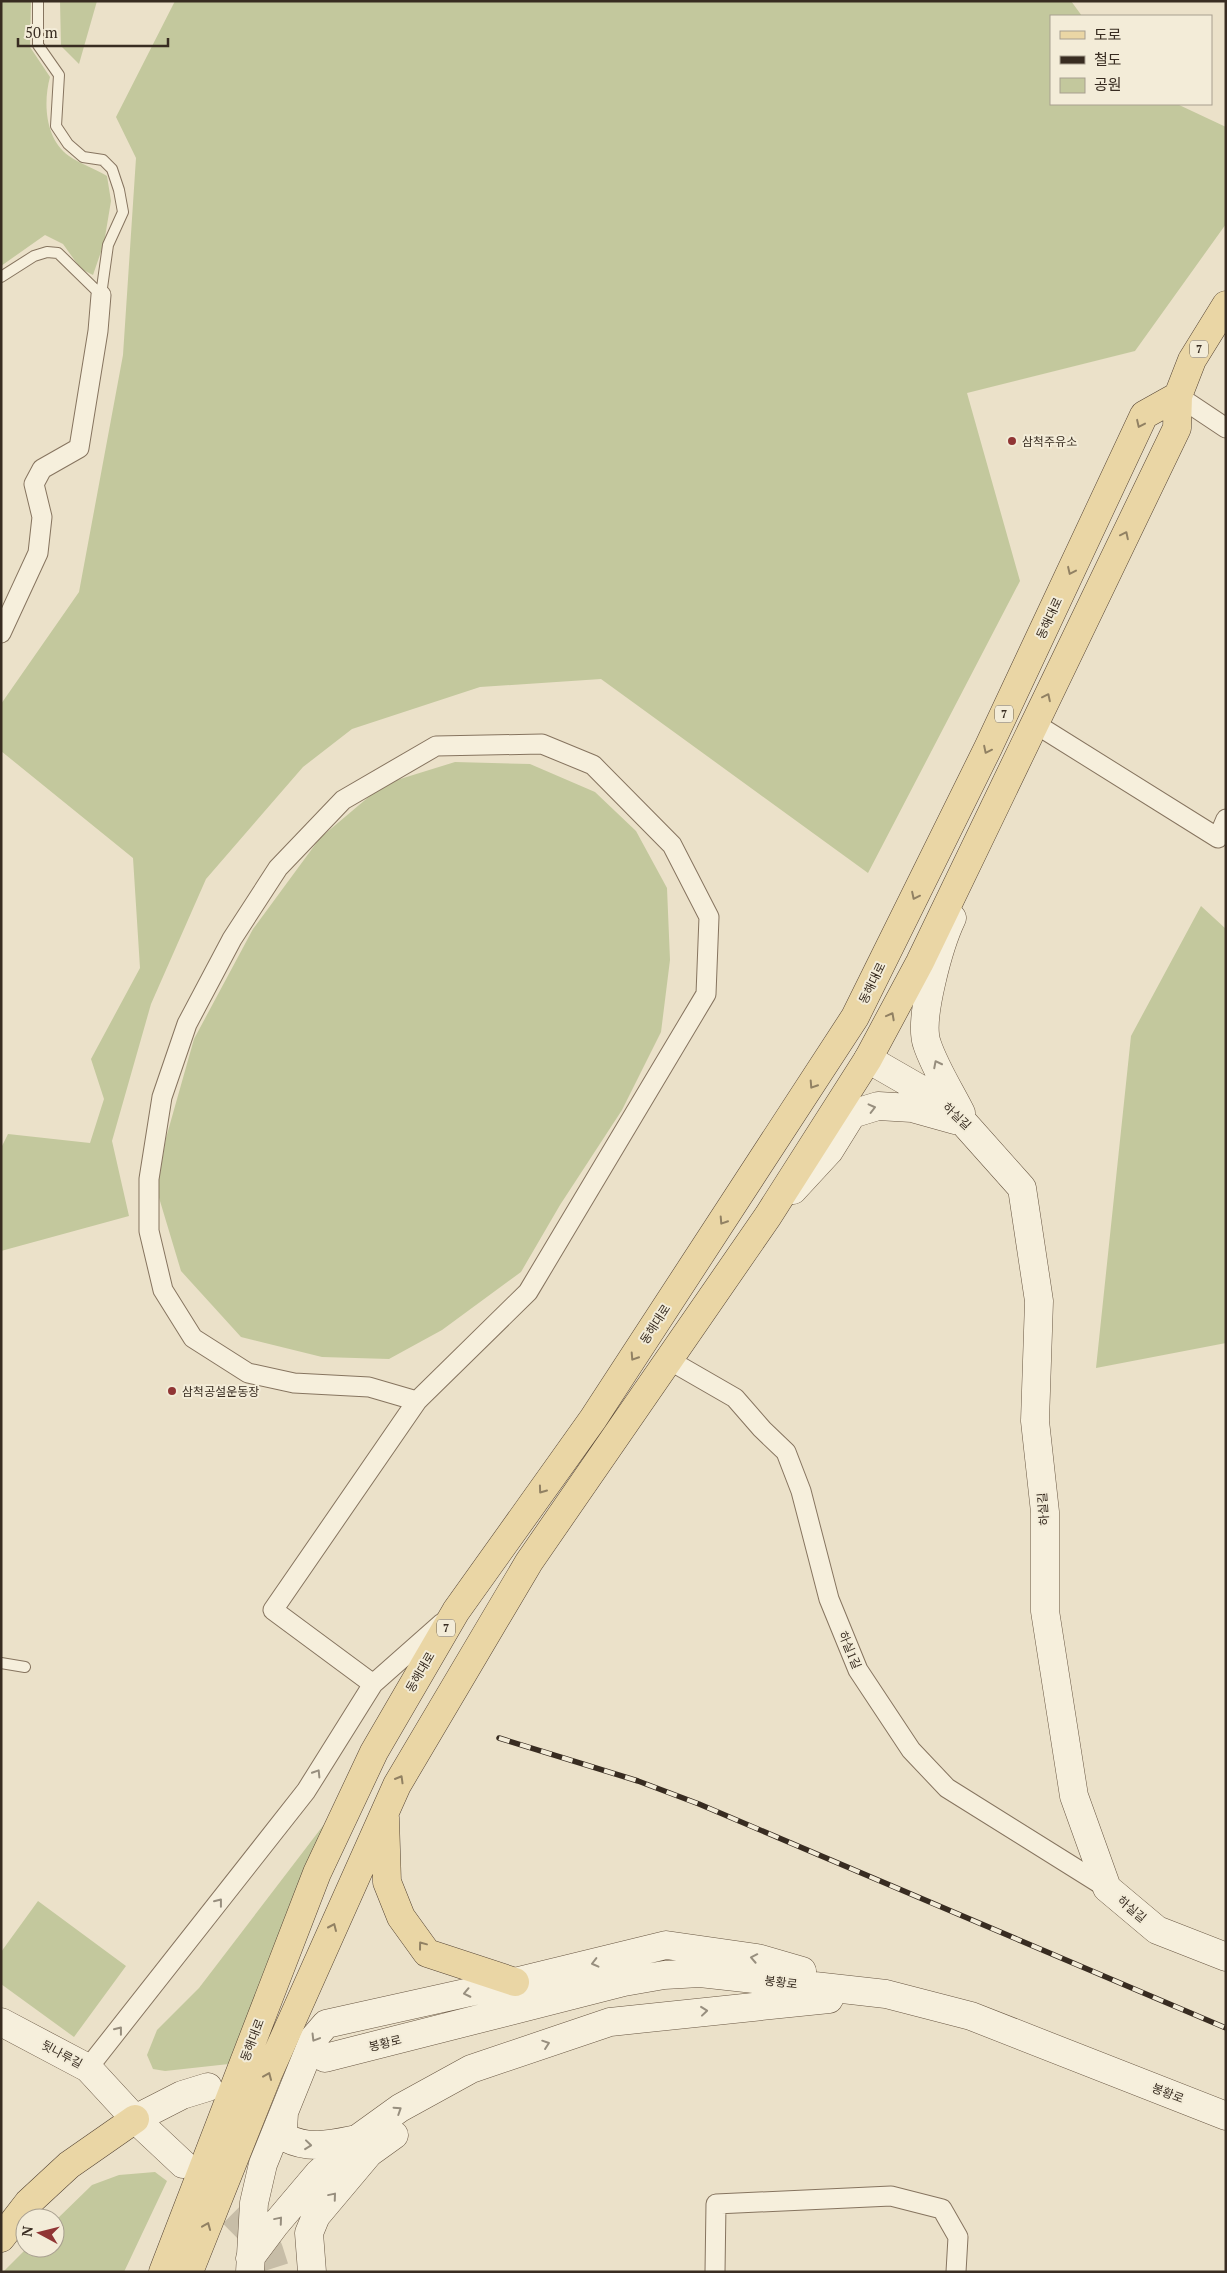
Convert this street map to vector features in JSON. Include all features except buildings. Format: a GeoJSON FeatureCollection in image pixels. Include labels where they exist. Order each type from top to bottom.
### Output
{"type":"FeatureCollection","features":[{"type":"Feature","properties":{"kind":"main road","name":"7"},"geometry":{"type":"LineString","coordinates":[[189,2272],[268,2074],[397,1785],[530,1562],[768,1216],[868,1059],[920,962],[1177,428],[1178,396],[1192,360],[1226,305]]}},
{"type":"Feature","properties":{"kind":"main road","name":"동해대로"},"geometry":{"type":"LineString","coordinates":[[163,2272],[317,1874],[374,1752],[456,1611],[593,1419],[839,1044],[855,1017],[988,748],[1144,415],[1178,396]]}},
{"type":"Feature","properties":{"kind":"main road"},"geometry":{"type":"LineString","coordinates":[[839,1044],[868,1059]]}},
{"type":"Feature","properties":{"kind":"main road"},"geometry":{"type":"LineString","coordinates":[[385,1810],[387,1882],[401,1917],[427,1953],[514,1982]]}},
{"type":"Feature","properties":{"kind":"main road"},"geometry":{"type":"LineString","coordinates":[[1,2224],[27,2190],[58,2160],[88,2140],[135,2119]]}},
{"type":"Feature","properties":{"kind":"main road"},"geometry":{"type":"LineString","coordinates":[[1,2238],[28,2203],[69,2165],[135,2119]]}},
{"type":"Feature","properties":{"kind":"street"},"geometry":{"type":"LineString","coordinates":[[1,633],[38,553],[42,517],[34,484],[42,469],[79,448],[98,331],[101,295]]}},
{"type":"Feature","properties":{"kind":"street"},"geometry":{"type":"LineString","coordinates":[[1178,396],[1226,428]]}},
{"type":"Feature","properties":{"kind":"street"},"geometry":{"type":"LineString","coordinates":[[1034,723],[1218,838],[1226,819]]}},
{"type":"Feature","properties":{"kind":"street"},"geometry":{"type":"LineString","coordinates":[[373,1684],[273,1610],[417,1401],[528,1292],[706,994],[709,917],[672,845],[593,765],[542,744],[436,746],[343,800],[278,868],[232,939],[188,1024],[162,1097],[149,1180],[149,1231],[163,1290],[193,1338],[248,1373],[294,1383],[369,1387],[417,1401]]}},
{"type":"Feature","properties":{"kind":"street"},"geometry":{"type":"LineString","coordinates":[[966,1123],[926,1043],[926,1004],[945,932],[975,872],[986,822]]}},
{"type":"Feature","properties":{"kind":"street","name":"하실길"},"geometry":{"type":"LineString","coordinates":[[868,1059],[948,1105],[1022,1188],[1039,1300],[1035,1421],[1044,1512],[1045,1611],[1074,1796],[1107,1888],[1157,1930],[1226,1957]]}},
{"type":"Feature","properties":{"kind":"street"},"geometry":{"type":"LineString","coordinates":[[768,1216],[829,1150],[852,1114],[878,1106],[912,1108],[966,1123]]}},
{"type":"Feature","properties":{"kind":"street","name":"하실1길"},"geometry":{"type":"LineString","coordinates":[[669,1360],[735,1398],[762,1429],[786,1452],[801,1491],[829,1599],[858,1670],[911,1750],[947,1788],[1107,1888]]}},
{"type":"Feature","properties":{"kind":"street"},"geometry":{"type":"LineString","coordinates":[[88,2068],[306,1791],[373,1684],[456,1611]]}},
{"type":"Feature","properties":{"kind":"street"},"geometry":{"type":"LineString","coordinates":[[249,2268],[254,2203],[263,2164],[314,2038],[326,2024],[514,1982],[666,1945],[757,1958],[886,1994]]}},
{"type":"Feature","properties":{"kind":"street","name":"봉황로"},"geometry":{"type":"LineString","coordinates":[[325,2058],[624,1982],[664,1975],[700,1972],[886,1994],[972,2016],[1226,2116]]}},
{"type":"Feature","properties":{"kind":"street"},"geometry":{"type":"LineString","coordinates":[[249,2268],[274,2226],[318,2174],[356,2139],[400,2108],[471,2069],[610,2022],[886,1994]]}},
{"type":"Feature","properties":{"kind":"street","name":"뒷나루길"},"geometry":{"type":"LineString","coordinates":[[1,2022],[88,2068],[135,2119],[182,2164]]}},
{"type":"Feature","properties":{"kind":"street"},"geometry":{"type":"LineString","coordinates":[[312,2272],[309,2233],[316,2216],[369,2153],[501,2059]]}},
{"type":"Feature","properties":{"kind":"street"},"geometry":{"type":"LineString","coordinates":[[135,2119],[182,2095],[208,2087]]}},
{"type":"Feature","properties":{"kind":"street"},"geometry":{"type":"LineString","coordinates":[[284,2113],[283,2130],[286,2138],[298,2144],[319,2147],[356,2139]]}},
{"type":"Feature","properties":{"kind":"street"},"geometry":{"type":"LineString","coordinates":[[715,2272],[716,2204],[891,2196],[942,2209],[958,2237],[956,2272]]}},
{"type":"Feature","properties":{"kind":"lane"},"geometry":{"type":"LineString","coordinates":[[38,1],[38,45],[59,75],[56,126],[68,144],[83,157],[103,160],[112,169],[119,190],[123,212],[108,245],[101,295]]}},
{"type":"Feature","properties":{"kind":"lane"},"geometry":{"type":"LineString","coordinates":[[1,278],[34,256],[47,252],[58,253],[101,295]]}},
{"type":"Feature","properties":{"kind":"lane"},"geometry":{"type":"LineString","coordinates":[[1,1663],[25,1667]]}},
{"type":"Feature","properties":{"kind":"green space"},"geometry":{"type":"Polygon","coordinates":[[[1,1],[31,1],[30,47],[50,77],[47,109],[48,120],[55,140],[69,156],[107,176],[111,201],[104,243],[93,275],[81,269],[63,244],[45,235],[1,266],[1,1]]]}},
{"type":"Feature","properties":{"kind":"green space"},"geometry":{"type":"Polygon","coordinates":[[[60,1],[97,1],[79,64],[61,46],[60,1]]]}},
{"type":"Feature","properties":{"kind":"green space"},"geometry":{"type":"Polygon","coordinates":[[[175,1],[1071,1],[1081,15],[1050,15],[1050,105],[1179,105],[1226,127],[1226,224],[1135,351],[967,393],[1020,581],[868,873],[601,679],[480,687],[352,729],[303,767],[206,879],[151,1004],[112,1141],[129,1216],[1,1251],[1,1148],[8,1134],[90,1143],[104,1099],[91,1059],[140,968],[133,858],[1,751],[1,704],[79,592],[123,355],[136,158],[116,117],[175,1]]]}},
{"type":"Feature","properties":{"kind":"green space"},"geometry":{"type":"Polygon","coordinates":[[[455,762],[530,764],[595,792],[636,831],[667,888],[670,960],[661,1032],[622,1110],[560,1205],[521,1272],[442,1330],[389,1359],[322,1357],[241,1337],[181,1271],[157,1191],[166,1138],[194,1039],[253,929],[320,838],[384,784],[455,762]]]}},
{"type":"Feature","properties":{"kind":"green space"},"geometry":{"type":"Polygon","coordinates":[[[1201,906],[1226,929],[1226,1343],[1096,1368],[1131,1036],[1201,906]]]}},
{"type":"Feature","properties":{"kind":"green space"},"geometry":{"type":"Polygon","coordinates":[[[332,1814],[229,2064],[165,2071],[153,2069],[147,2055],[157,2030],[199,1988],[332,1814]]]}},
{"type":"Feature","properties":{"kind":"green space"},"geometry":{"type":"Polygon","coordinates":[[[38,1901],[126,1966],[74,2037],[1,1984],[1,1952],[38,1901]]]}},
{"type":"Feature","properties":{"kind":"green space"},"geometry":{"type":"Polygon","coordinates":[[[155,2172],[167,2181],[124,2272],[3,2272],[17,2258],[65,2258],[65,2211],[92,2185],[119,2175],[155,2172]]]}},
{"type":"Feature","properties":{"kind":"tunnel"},"geometry":{"type":"LineString","coordinates":[[203,2184],[269,2250],[276,2272]]}},
{"type":"Feature","properties":{"kind":"railway"},"geometry":{"type":"LineString","coordinates":[[499,1738],[638,1781],[699,1804],[1226,2028]]}},
{"type":"Feature","properties":{"kind":"place","name":"삼척주유소"},"geometry":{"type":"Point","coordinates":[1012,441]}},
{"type":"Feature","properties":{"kind":"place","name":"삼척공설운동장"},"geometry":{"type":"Point","coordinates":[172,1391]}}]}
